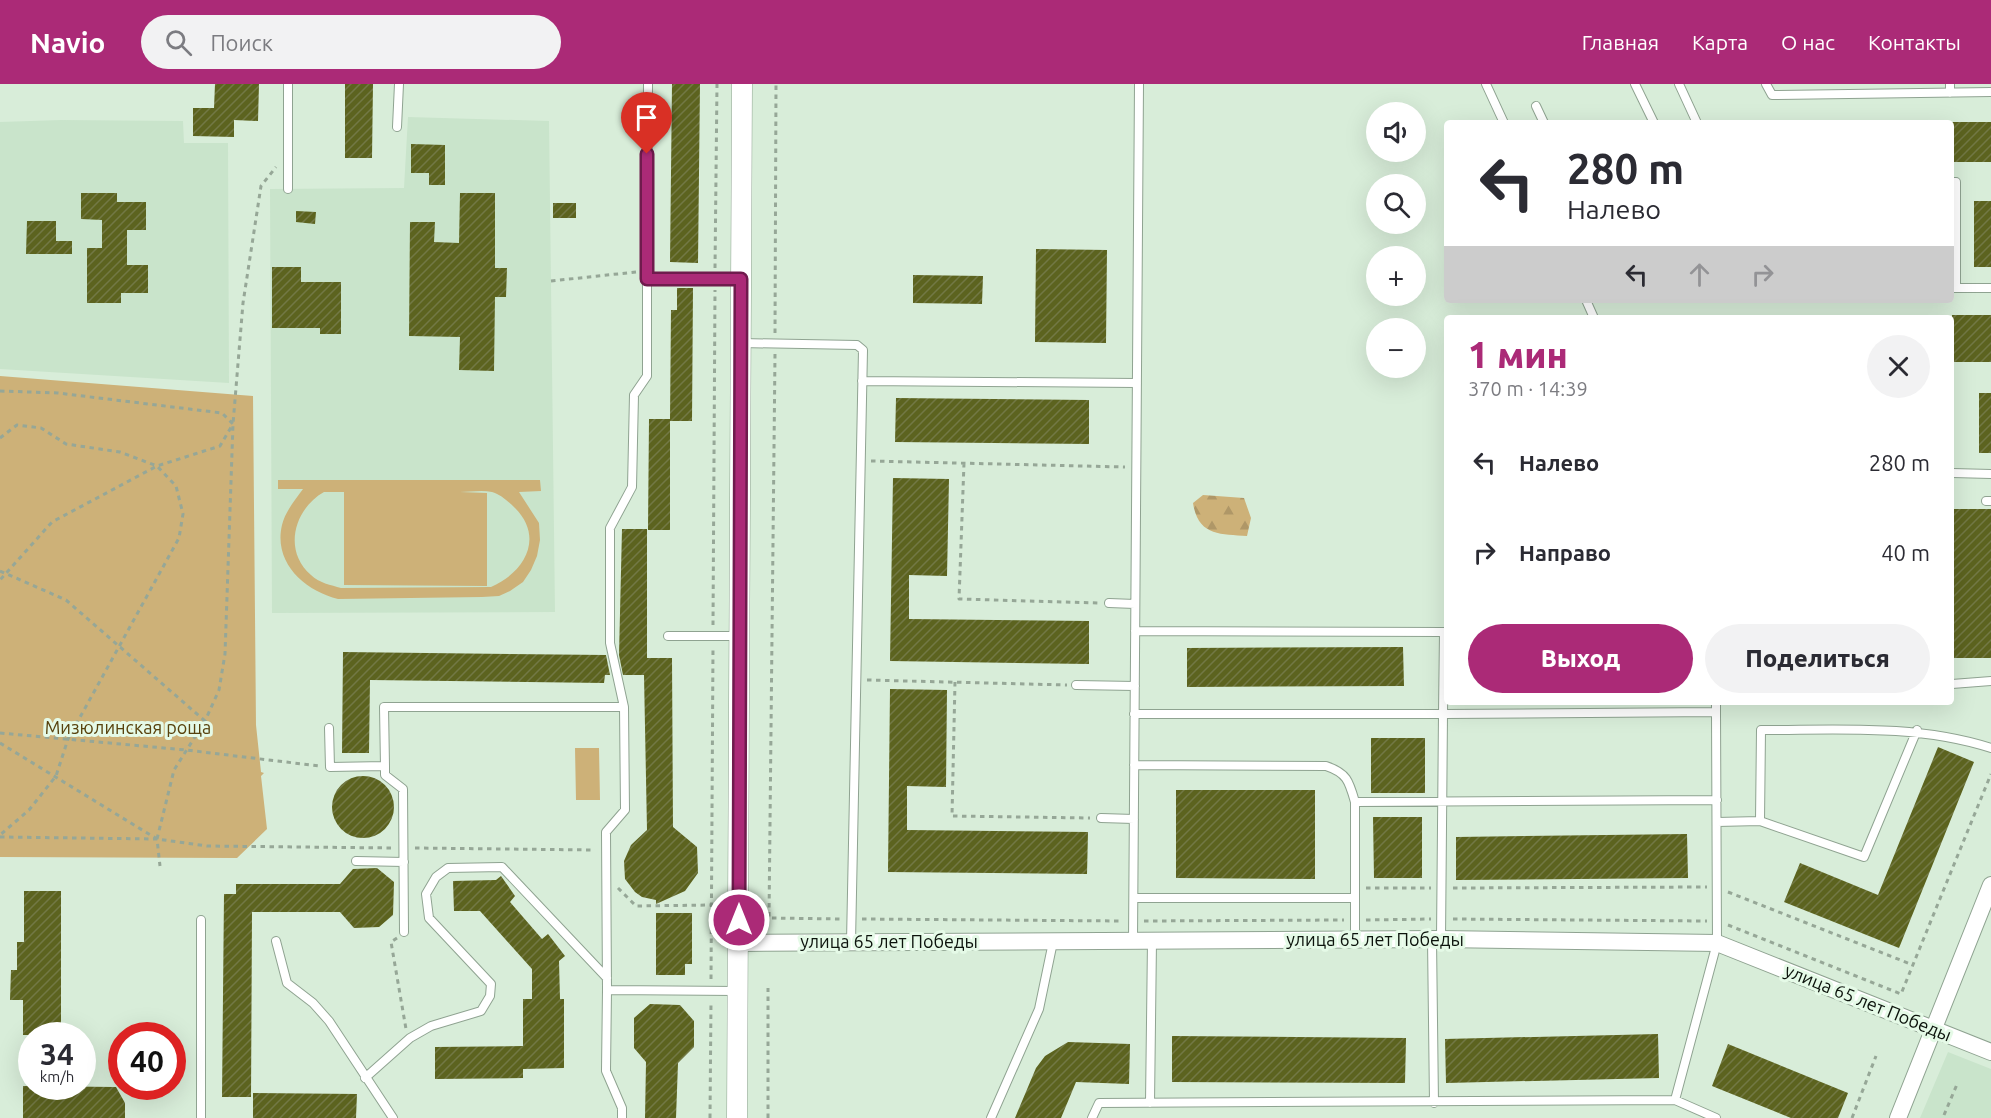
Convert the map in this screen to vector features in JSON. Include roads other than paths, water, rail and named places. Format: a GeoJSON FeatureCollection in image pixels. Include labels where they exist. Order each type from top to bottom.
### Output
{"type":"FeatureCollection","features":[{"type":"Feature","properties":{"kind":"street"},"geometry":{"type":"LineString","coordinates":[[737,1118],[742,84]]}},
{"type":"Feature","properties":{"kind":"street"},"geometry":{"type":"LineString","coordinates":[[1898,1118],[1991,885]]}},
{"type":"Feature","properties":{"kind":"street","name":"улица 65 лет Победы"},"geometry":{"type":"LineString","coordinates":[[739,943],[1436,939],[1717,943],[1991,1052]]}},
{"type":"Feature","properties":{"kind":"lane"},"geometry":{"type":"LineString","coordinates":[[288,84],[288,189]]}},
{"type":"Feature","properties":{"kind":"lane"},"geometry":{"type":"LineString","coordinates":[[397,127],[399,84]]}},
{"type":"Feature","properties":{"kind":"lane"},"geometry":{"type":"LineString","coordinates":[[622,1118],[622,1108],[606,1071],[606,832],[625,810],[624,707],[610,643],[610,528],[632,487],[634,395],[647,376],[648,84]]}},
{"type":"Feature","properties":{"kind":"lane"},"geometry":{"type":"LineString","coordinates":[[1133,942],[1139,84]]}},
{"type":"Feature","properties":{"kind":"lane"},"geometry":{"type":"LineString","coordinates":[[1486,84],[1503,120]]}},
{"type":"Feature","properties":{"kind":"lane"},"geometry":{"type":"LineString","coordinates":[[1635,84],[1653,120]]}},
{"type":"Feature","properties":{"kind":"lane"},"geometry":{"type":"LineString","coordinates":[[1679,84],[1696,120]]}},
{"type":"Feature","properties":{"kind":"lane"},"geometry":{"type":"LineString","coordinates":[[1766,84],[1772,95],[1950,88],[1991,92]]}},
{"type":"Feature","properties":{"kind":"lane"},"geometry":{"type":"LineString","coordinates":[[1536,106],[1543,120]]}},
{"type":"Feature","properties":{"kind":"lane"},"geometry":{"type":"LineString","coordinates":[[1954,182],[1956,182],[1954,288],[1991,288]]}},
{"type":"Feature","properties":{"kind":"lane"},"geometry":{"type":"LineString","coordinates":[[647,275],[741,279]]}},
{"type":"Feature","properties":{"kind":"lane"},"geometry":{"type":"LineString","coordinates":[[741,343],[857,345],[863,350],[851,942]]}},
{"type":"Feature","properties":{"kind":"lane"},"geometry":{"type":"LineString","coordinates":[[862,381],[1137,383]]}},
{"type":"Feature","properties":{"kind":"lane"},"geometry":{"type":"LineString","coordinates":[[1954,473],[1991,474]]}},
{"type":"Feature","properties":{"kind":"lane"},"geometry":{"type":"LineString","coordinates":[[1109,603],[1135,604]]}},
{"type":"Feature","properties":{"kind":"lane"},"geometry":{"type":"LineString","coordinates":[[1135,631],[1444,632]]}},
{"type":"Feature","properties":{"kind":"lane"},"geometry":{"type":"LineString","coordinates":[[668,636],[739,636]]}},
{"type":"Feature","properties":{"kind":"lane"},"geometry":{"type":"LineString","coordinates":[[1954,684],[1991,681]]}},
{"type":"Feature","properties":{"kind":"lane"},"geometry":{"type":"LineString","coordinates":[[1076,685],[1135,686]]}},
{"type":"Feature","properties":{"kind":"lane"},"geometry":{"type":"LineString","coordinates":[[1434,1103],[1436,939],[1441,888],[1444,687]]}},
{"type":"Feature","properties":{"kind":"lane"},"geometry":{"type":"LineString","coordinates":[[1675,1100],[1717,943],[1716,705]]}},
{"type":"Feature","properties":{"kind":"lane"},"geometry":{"type":"LineString","coordinates":[[404,932],[403,789],[385,775],[384,707],[624,707]]}},
{"type":"Feature","properties":{"kind":"lane"},"geometry":{"type":"LineString","coordinates":[[1134,714],[1716,712]]}},
{"type":"Feature","properties":{"kind":"lane"},"geometry":{"type":"LineString","coordinates":[[329,728],[330,767],[385,766]]}},
{"type":"Feature","properties":{"kind":"lane"},"geometry":{"type":"LineString","coordinates":[[1760,821],[1761,730],[1917,730],[1957,737],[1991,748]]}},
{"type":"Feature","properties":{"kind":"lane"},"geometry":{"type":"LineString","coordinates":[[1717,822],[1760,821],[1864,857],[1917,730]]}},
{"type":"Feature","properties":{"kind":"lane"},"geometry":{"type":"LineString","coordinates":[[1134,765],[1326,766],[1341,771],[1350,784],[1355,802],[1355,940]]}},
{"type":"Feature","properties":{"kind":"lane"},"geometry":{"type":"LineString","coordinates":[[1355,802],[1717,800]]}},
{"type":"Feature","properties":{"kind":"lane"},"geometry":{"type":"LineString","coordinates":[[1101,818],[1134,819]]}},
{"type":"Feature","properties":{"kind":"lane"},"geometry":{"type":"LineString","coordinates":[[356,861],[404,862]]}},
{"type":"Feature","properties":{"kind":"lane"},"geometry":{"type":"LineString","coordinates":[[364,1078],[411,1038],[431,1026],[481,1011],[490,996],[491,984],[429,918],[426,894],[436,877],[448,868],[502,867],[607,978]]}},
{"type":"Feature","properties":{"kind":"lane"},"geometry":{"type":"LineString","coordinates":[[1134,898],[1355,893]]}},
{"type":"Feature","properties":{"kind":"lane"},"geometry":{"type":"LineString","coordinates":[[201,920],[201,1118]]}},
{"type":"Feature","properties":{"kind":"lane"},"geometry":{"type":"LineString","coordinates":[[276,941],[287,983],[313,1003],[329,1021],[364,1078],[393,1118]]}},
{"type":"Feature","properties":{"kind":"lane"},"geometry":{"type":"LineString","coordinates":[[1150,1103],[1152,941]]}},
{"type":"Feature","properties":{"kind":"lane"},"geometry":{"type":"LineString","coordinates":[[991,1118],[1039,1009],[1053,942]]}},
{"type":"Feature","properties":{"kind":"lane"},"geometry":{"type":"LineString","coordinates":[[607,990],[738,991]]}},
{"type":"Feature","properties":{"kind":"lane"},"geometry":{"type":"LineString","coordinates":[[1092,1118],[1099,1102],[1434,1103],[1675,1100],[1716,1118]]}},
{"type":"Feature","properties":{"kind":"park label","name":"Мизюлинская роща"},"geometry":{"type":"Point","coordinates":[128,728]}}]}
